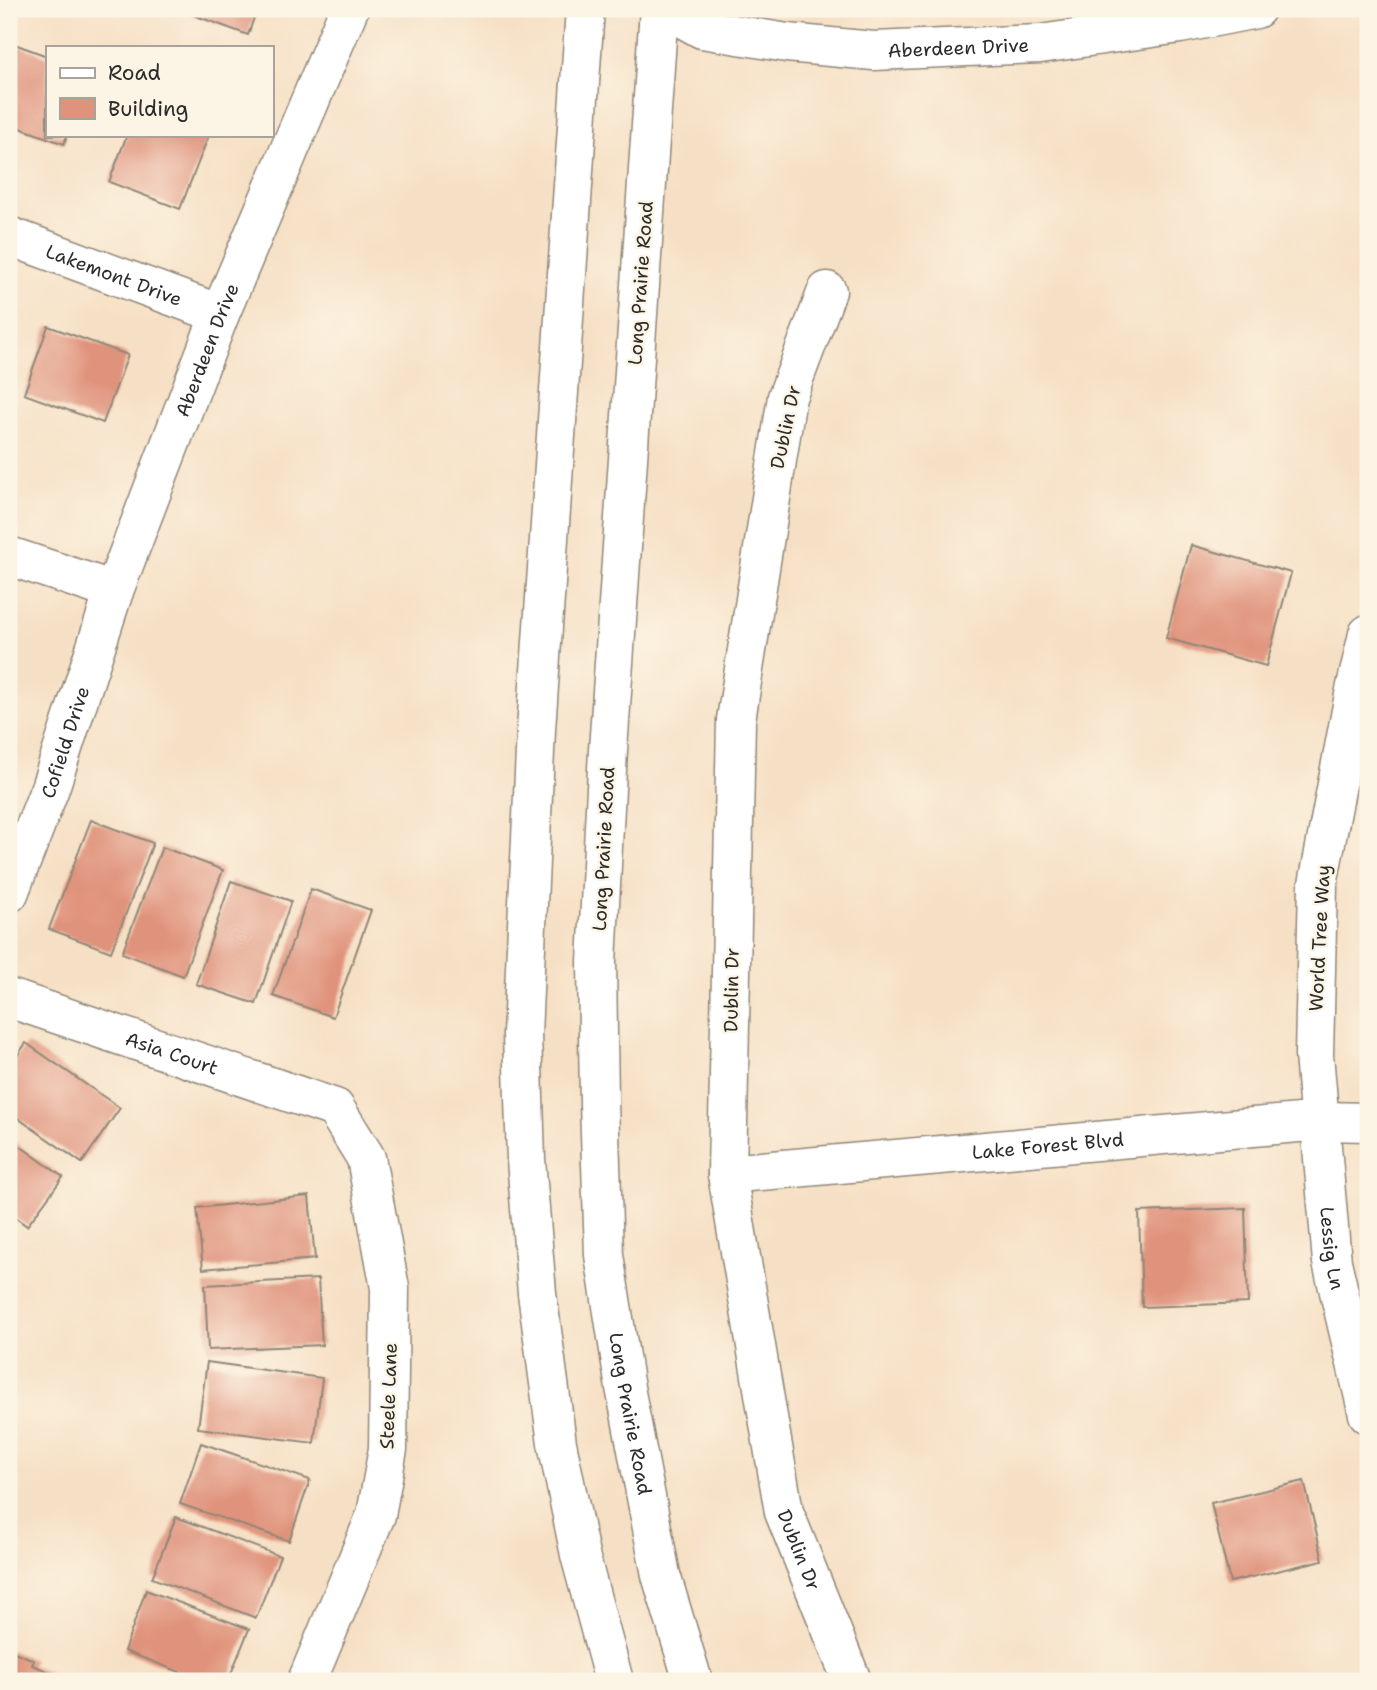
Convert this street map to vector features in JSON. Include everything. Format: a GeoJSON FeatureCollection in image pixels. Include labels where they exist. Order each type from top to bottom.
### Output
{"type":"FeatureCollection","features":[{"type":"Feature","properties":{"kind":"street","name":"Aberdeen Drive"},"geometry":{"type":"LineString","coordinates":[[114,591],[220,314],[349,9]]}},
{"type":"Feature","properties":{"kind":"street"},"geometry":{"type":"LineString","coordinates":[[586,9],[536,730],[522,1034],[526,1160],[536,1279],[557,1443],[580,1555],[614,1681]]}},
{"type":"Feature","properties":{"kind":"street","name":"Long Prairie Road"},"geometry":{"type":"LineString","coordinates":[[659,9],[608,750],[597,962],[598,1090],[604,1255],[624,1382],[662,1575],[693,1681]]}},
{"type":"Feature","properties":{"kind":"street","name":"Aberdeen Drive"},"geometry":{"type":"LineString","coordinates":[[666,9],[702,29],[787,43],[874,51],[1040,44],[1180,24],[1256,9]]}},
{"type":"Feature","properties":{"kind":"street","name":"Lakemont Drive"},"geometry":{"type":"LineString","coordinates":[[9,236],[220,314]]}},
{"type":"Feature","properties":{"kind":"street","name":"Dublin Dr"},"geometry":{"type":"LineString","coordinates":[[827,291],[787,397],[736,720],[727,1174],[784,1512],[852,1681]]}},
{"type":"Feature","properties":{"kind":"street"},"geometry":{"type":"LineString","coordinates":[[9,556],[114,591]]}},
{"type":"Feature","properties":{"kind":"street","name":"Cofield Drive"},"geometry":{"type":"LineString","coordinates":[[9,893],[50,788],[114,591]]}},
{"type":"Feature","properties":{"kind":"street","name":"World Tree Way"},"geometry":{"type":"LineString","coordinates":[[1321,1121],[1314,1055],[1318,884],[1368,634]]}},
{"type":"Feature","properties":{"kind":"street","name":"Asia Court"},"geometry":{"type":"LineString","coordinates":[[9,998],[335,1108]]}},
{"type":"Feature","properties":{"kind":"street","name":"Steele Lane"},"geometry":{"type":"LineString","coordinates":[[307,1681],[376,1515],[387,1449],[390,1288],[366,1158],[335,1108]]}},
{"type":"Feature","properties":{"kind":"street","name":"Lake Forest Blvd"},"geometry":{"type":"LineString","coordinates":[[727,1174],[1321,1121],[1368,1122]]}},
{"type":"Feature","properties":{"kind":"street","name":"Lessig Ln"},"geometry":{"type":"LineString","coordinates":[[1321,1121],[1332,1262],[1368,1414]]}},
{"type":"Feature","properties":{"kind":"building"},"geometry":{"type":"Polygon","coordinates":[[[177,9],[257,9],[248,35],[177,9]]]}},
{"type":"Feature","properties":{"kind":"building"},"geometry":{"type":"Polygon","coordinates":[[[9,42],[46,56],[46,136],[67,136],[64,144],[9,124],[9,42]]]}},
{"type":"Feature","properties":{"kind":"building"},"geometry":{"type":"Polygon","coordinates":[[[127,136],[209,136],[180,209],[109,182],[127,136]]]}},
{"type":"Feature","properties":{"kind":"building"},"geometry":{"type":"Polygon","coordinates":[[[48,326],[128,355],[103,423],[24,394],[48,326]]]}},
{"type":"Feature","properties":{"kind":"building"},"geometry":{"type":"Polygon","coordinates":[[[1191,545],[1291,573],[1266,666],[1166,638],[1191,545]]]}},
{"type":"Feature","properties":{"kind":"building"},"geometry":{"type":"Polygon","coordinates":[[[91,820],[153,843],[111,952],[49,929],[91,820]]]}},
{"type":"Feature","properties":{"kind":"building"},"geometry":{"type":"Polygon","coordinates":[[[162,847],[223,870],[183,976],[122,953],[162,847]]]}},
{"type":"Feature","properties":{"kind":"building"},"geometry":{"type":"Polygon","coordinates":[[[231,881],[291,901],[256,1004],[196,984],[231,881]]]}},
{"type":"Feature","properties":{"kind":"building"},"geometry":{"type":"Polygon","coordinates":[[[311,889],[371,910],[333,1017],[273,996],[311,889]]]}},
{"type":"Feature","properties":{"kind":"building"},"geometry":{"type":"Polygon","coordinates":[[[26,1043],[120,1108],[82,1163],[9,1112],[9,1068],[26,1043]]]}},
{"type":"Feature","properties":{"kind":"building"},"geometry":{"type":"Polygon","coordinates":[[[9,1138],[63,1177],[27,1226],[9,1213],[9,1138]]]}},
{"type":"Feature","properties":{"kind":"building"},"geometry":{"type":"Polygon","coordinates":[[[309,1196],[315,1259],[203,1269],[197,1208],[309,1196]]]}},
{"type":"Feature","properties":{"kind":"building"},"geometry":{"type":"Polygon","coordinates":[[[1245,1208],[1248,1303],[1142,1307],[1139,1212],[1245,1208]]]}},
{"type":"Feature","properties":{"kind":"building"},"geometry":{"type":"Polygon","coordinates":[[[318,1279],[322,1345],[208,1350],[205,1285],[318,1279]]]}},
{"type":"Feature","properties":{"kind":"building"},"geometry":{"type":"Polygon","coordinates":[[[207,1362],[322,1378],[314,1443],[198,1428],[207,1362]]]}},
{"type":"Feature","properties":{"kind":"building"},"geometry":{"type":"Polygon","coordinates":[[[201,1443],[310,1480],[289,1541],[180,1504],[201,1443]]]}},
{"type":"Feature","properties":{"kind":"building"},"geometry":{"type":"Polygon","coordinates":[[[1304,1481],[1323,1560],[1230,1582],[1211,1503],[1304,1481]]]}},
{"type":"Feature","properties":{"kind":"building"},"geometry":{"type":"Polygon","coordinates":[[[176,1517],[280,1556],[256,1618],[152,1578],[176,1517]]]}},
{"type":"Feature","properties":{"kind":"building"},"geometry":{"type":"Polygon","coordinates":[[[146,1590],[249,1629],[228,1681],[204,1681],[124,1651],[146,1590]]]}},
{"type":"Feature","properties":{"kind":"building"},"geometry":{"type":"Polygon","coordinates":[[[9,1650],[34,1660],[32,1665],[67,1679],[66,1681],[9,1681],[9,1650]]]}}]}
